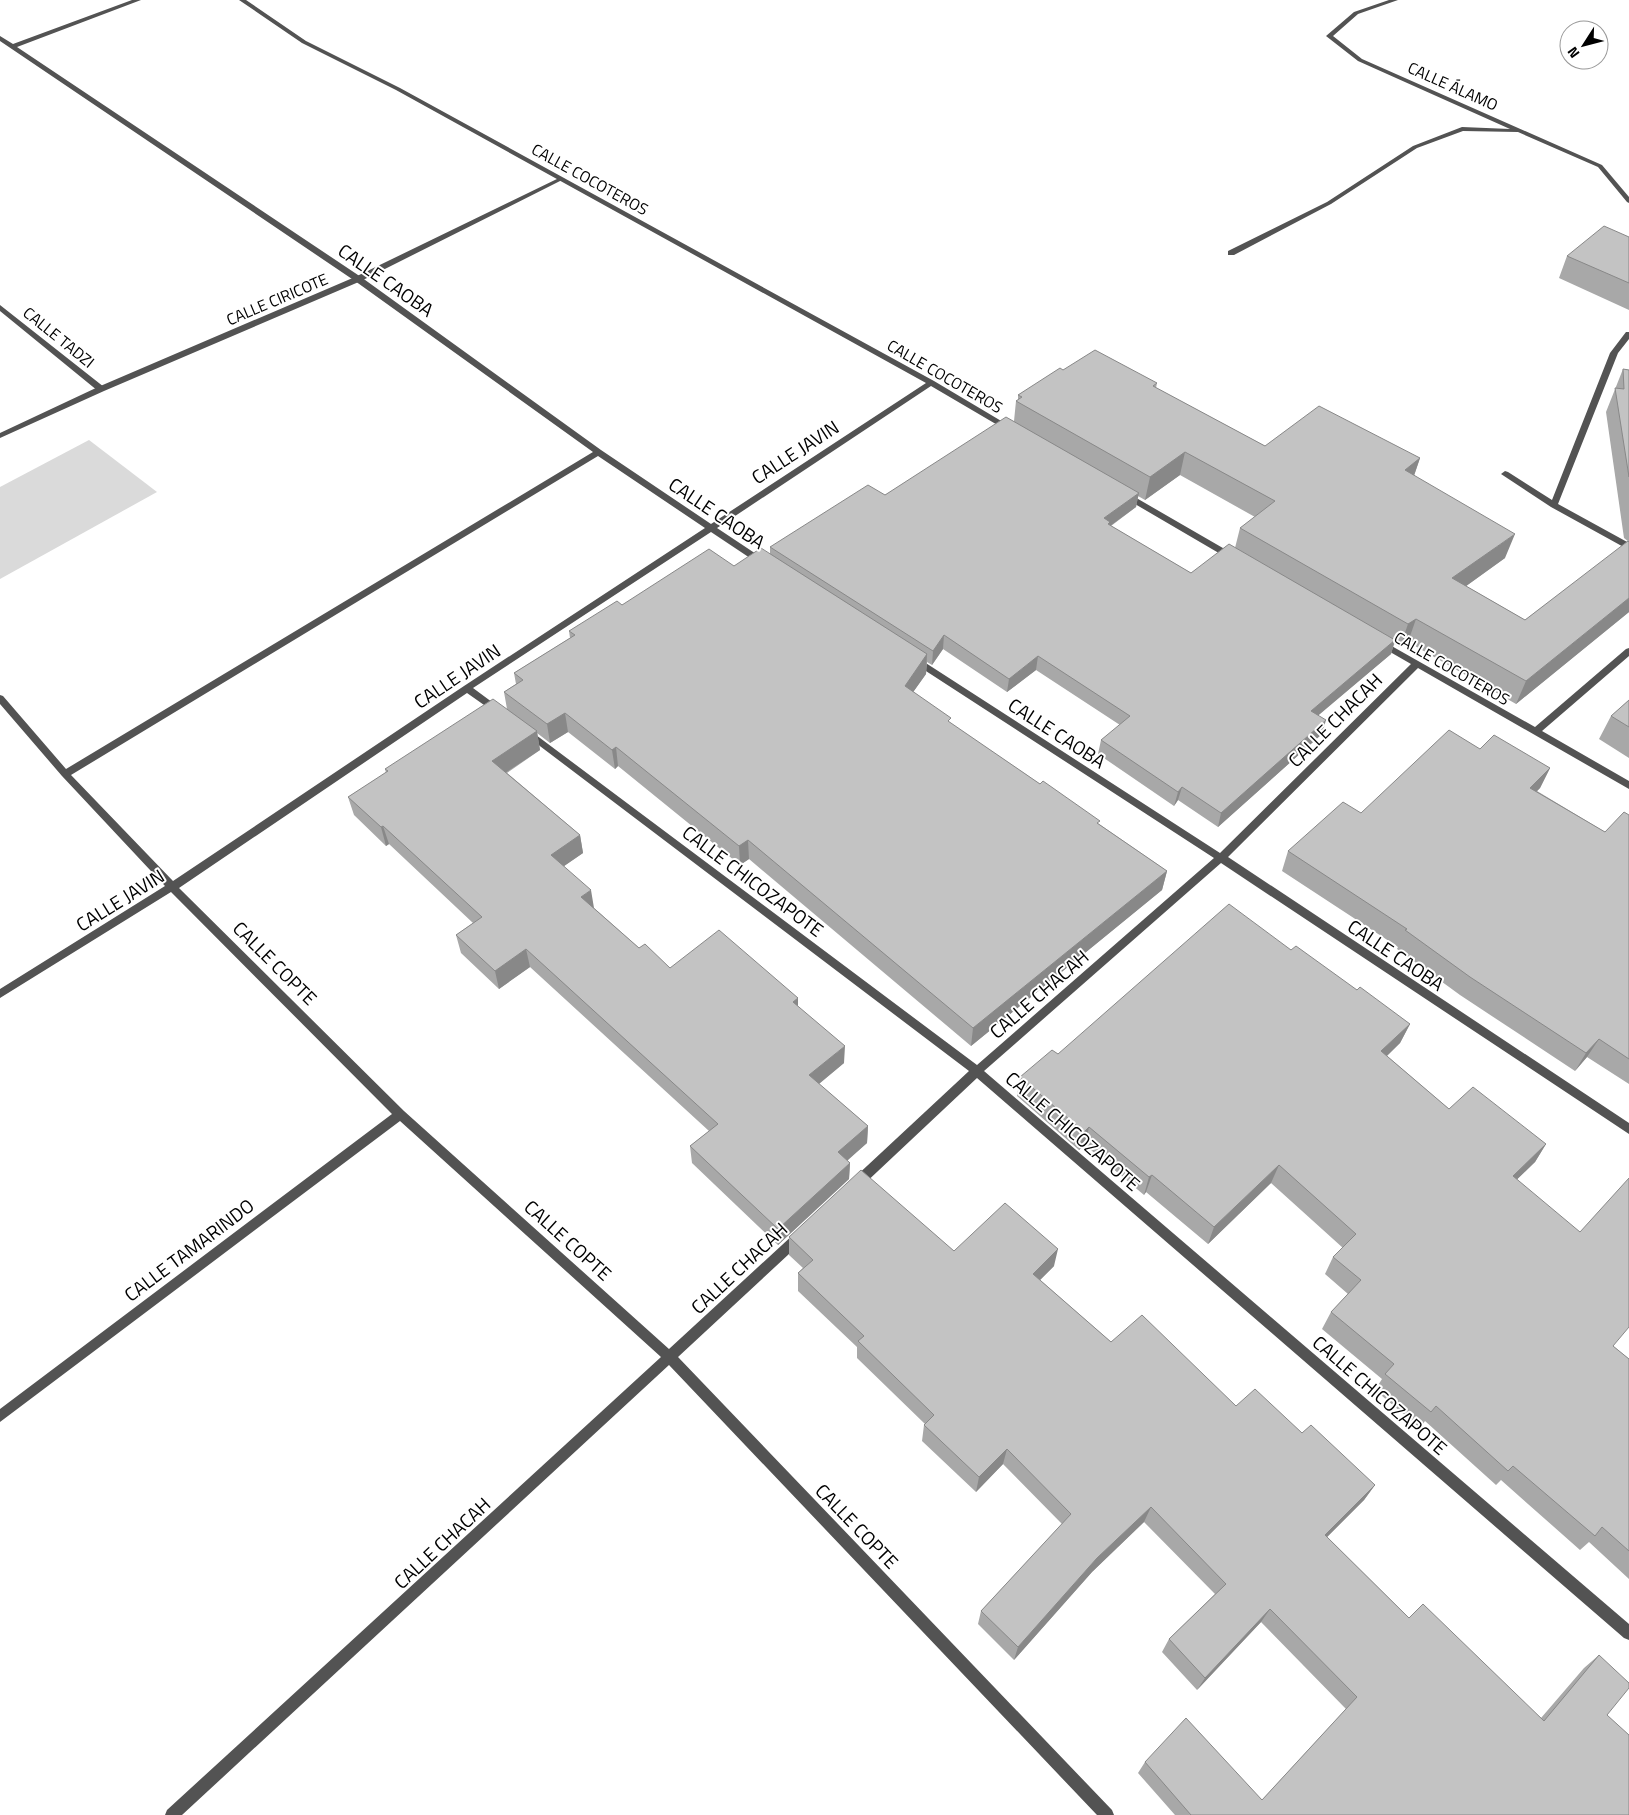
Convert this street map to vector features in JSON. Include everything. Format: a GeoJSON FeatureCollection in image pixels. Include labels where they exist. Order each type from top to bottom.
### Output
{"type":"FeatureCollection","features":[{"type":"Feature","properties":{"kind":"street"},"geometry":{"type":"LineString","coordinates":[[13,46],[138,0]]}},
{"type":"Feature","properties":{"kind":"street","name":"CALLE COCOTEROS"},"geometry":{"type":"LineString","coordinates":[[242,0],[304,42],[398,89],[931,383],[1016,432]]}},
{"type":"Feature","properties":{"kind":"street","name":"CALLE ÁLAMO"},"geometry":{"type":"LineString","coordinates":[[1395,0],[1356,13],[1329,36],[1360,60],[1600,166],[1629,200]]}},
{"type":"Feature","properties":{"kind":"street","name":"CALLE CAOBA"},"geometry":{"type":"LineString","coordinates":[[0,38],[358,280],[598,452],[768,566]]}},
{"type":"Feature","properties":{"kind":"street"},"geometry":{"type":"LineString","coordinates":[[1231,253],[1329,203],[1415,147],[1462,129],[1521,131]]}},
{"type":"Feature","properties":{"kind":"street","name":"CALLE CIRICOTE"},"geometry":{"type":"LineString","coordinates":[[0,436],[101,389],[358,280],[561,179]]}},
{"type":"Feature","properties":{"kind":"street","name":"CALLE TADZI"},"geometry":{"type":"LineString","coordinates":[[0,307],[101,389]]}},
{"type":"Feature","properties":{"kind":"street"},"geometry":{"type":"LineString","coordinates":[[1554,505],[1614,353],[1629,334]]}},
{"type":"Feature","properties":{"kind":"street","name":"CALLE JAVIN"},"geometry":{"type":"LineString","coordinates":[[0,994],[172,887],[467,688],[931,383]]}},
{"type":"Feature","properties":{"kind":"street"},"geometry":{"type":"LineString","coordinates":[[66,774],[598,452]]}},
{"type":"Feature","properties":{"kind":"street"},"geometry":{"type":"LineString","coordinates":[[1505,474],[1554,505],[1629,547]]}},
{"type":"Feature","properties":{"kind":"street"},"geometry":{"type":"LineString","coordinates":[[1118,491],[1238,560]]}},
{"type":"Feature","properties":{"kind":"street","name":"CALLE COCOTEROS"},"geometry":{"type":"LineString","coordinates":[[1374,639],[1629,785]]}},
{"type":"Feature","properties":{"kind":"street"},"geometry":{"type":"LineString","coordinates":[[1535,732],[1629,651]]}},
{"type":"Feature","properties":{"kind":"street","name":"CALLE CAOBA"},"geometry":{"type":"LineString","coordinates":[[911,658],[1221,858],[1629,1128]]}},
{"type":"Feature","properties":{"kind":"street","name":"CALLE CHACAH"},"geometry":{"type":"LineString","coordinates":[[845,1194],[977,1071],[1221,858],[1417,664]]}},
{"type":"Feature","properties":{"kind":"street"},"geometry":{"type":"LineString","coordinates":[[467,688],[507,718]]}},
{"type":"Feature","properties":{"kind":"street","name":"CALLE COPTE"},"geometry":{"type":"LineString","coordinates":[[0,698],[66,774],[172,887],[400,1114],[670,1357],[1107,1815]]}},
{"type":"Feature","properties":{"kind":"street","name":"CALLE CHICOZAPOTE"},"geometry":{"type":"LineString","coordinates":[[523,730],[977,1071],[1629,1633]]}},
{"type":"Feature","properties":{"kind":"street","name":"CALLE TAMARINDO"},"geometry":{"type":"LineString","coordinates":[[0,1416],[400,1114]]}},
{"type":"Feature","properties":{"kind":"street","name":"CALLE CHACAH"},"geometry":{"type":"LineString","coordinates":[[172,1815],[808,1228]]}},
{"type":"Feature","properties":{"kind":"shaded area"},"geometry":{"type":"Polygon","coordinates":[[[89,440],[157,492],[0,579],[0,487],[89,440]]]}},
{"type":"Feature","properties":{"kind":"building"},"geometry":{"type":"Polygon","coordinates":[[[1604,226],[1629,237],[1629,283],[1567,256],[1604,226]]]}},
{"type":"Feature","properties":{"kind":"building"},"geometry":{"type":"Polygon","coordinates":[[[1095,350],[1157,383],[1153,386],[1265,446],[1319,406],[1420,458],[1405,470],[1515,534],[1452,578],[1525,620],[1628,541],[1629,598],[1526,681],[1416,619],[1408,624],[1240,528],[1275,501],[1185,452],[1150,477],[1016,401],[1022,397],[1018,395],[1060,368],[1063,370],[1095,350]]]}},
{"type":"Feature","properties":{"kind":"building"},"geometry":{"type":"Polygon","coordinates":[[[1623,369],[1629,370],[1629,477],[1615,388],[1624,389],[1623,369]]]}},
{"type":"Feature","properties":{"kind":"building"},"geometry":{"type":"Polygon","coordinates":[[[1006,417],[1139,493],[1104,518],[1110,522],[1108,524],[1191,573],[1229,544],[1395,640],[1311,711],[1326,720],[1221,813],[1182,787],[1178,792],[1101,740],[1130,716],[1038,656],[1009,679],[944,635],[933,651],[770,547],[868,485],[885,495],[1006,417]]]}},
{"type":"Feature","properties":{"kind":"building"},"geometry":{"type":"Polygon","coordinates":[[[761,548],[927,654],[905,686],[951,718],[948,721],[1040,784],[1043,781],[1100,821],[1097,823],[1167,871],[973,1028],[748,840],[739,846],[616,747],[612,750],[565,713],[547,724],[504,692],[523,680],[514,673],[575,635],[569,631],[617,601],[622,605],[709,549],[734,566],[761,548]]]}},
{"type":"Feature","properties":{"kind":"building"},"geometry":{"type":"Polygon","coordinates":[[[493,699],[537,731],[492,761],[580,835],[551,855],[591,890],[581,897],[639,948],[645,944],[670,968],[719,930],[798,998],[793,1002],[845,1046],[809,1075],[868,1126],[838,1152],[850,1163],[778,1229],[690,1146],[718,1124],[526,949],[495,971],[456,935],[482,917],[383,826],[381,827],[348,797],[388,771],[385,769],[493,699]]]}},
{"type":"Feature","properties":{"kind":"building"},"geometry":{"type":"Polygon","coordinates":[[[1629,700],[1629,727],[1611,716],[1629,700]]]}},
{"type":"Feature","properties":{"kind":"building"},"geometry":{"type":"Polygon","coordinates":[[[1449,730],[1480,749],[1494,735],[1550,768],[1530,788],[1605,832],[1624,812],[1629,815],[1629,1059],[1599,1039],[1586,1053],[1470,977],[1405,930],[1407,929],[1288,851],[1343,802],[1361,813],[1449,730]]]}},
{"type":"Feature","properties":{"kind":"building"},"geometry":{"type":"Polygon","coordinates":[[[1229,904],[1291,950],[1296,946],[1357,990],[1360,987],[1410,1024],[1381,1051],[1449,1109],[1473,1087],[1546,1144],[1513,1176],[1580,1232],[1629,1178],[1629,1327],[1613,1346],[1629,1359],[1629,1551],[1602,1527],[1595,1536],[1513,1466],[1508,1471],[1436,1406],[1431,1412],[1385,1374],[1394,1364],[1331,1312],[1361,1280],[1333,1257],[1356,1234],[1279,1165],[1214,1227],[1152,1175],[1149,1177],[1089,1127],[1084,1132],[1020,1077],[1052,1050],[1058,1054],[1229,904]]]}},
{"type":"Feature","properties":{"kind":"building"},"geometry":{"type":"Polygon","coordinates":[[[861,1170],[954,1251],[1005,1203],[1058,1249],[1033,1274],[1111,1342],[1142,1315],[1236,1406],[1255,1389],[1302,1433],[1311,1425],[1375,1485],[1325,1535],[1409,1618],[1423,1604],[1544,1721],[1599,1655],[1629,1683],[1629,1688],[1607,1715],[1629,1735],[1629,1815],[1191,1815],[1145,1762],[1186,1718],[1262,1800],[1357,1697],[1270,1609],[1205,1678],[1169,1639],[1226,1584],[1151,1507],[1097,1558],[1018,1647],[981,1611],[1071,1514],[1007,1449],[979,1477],[924,1425],[934,1415],[858,1341],[864,1336],[798,1273],[813,1260],[789,1237],[861,1170]]]}}]}
